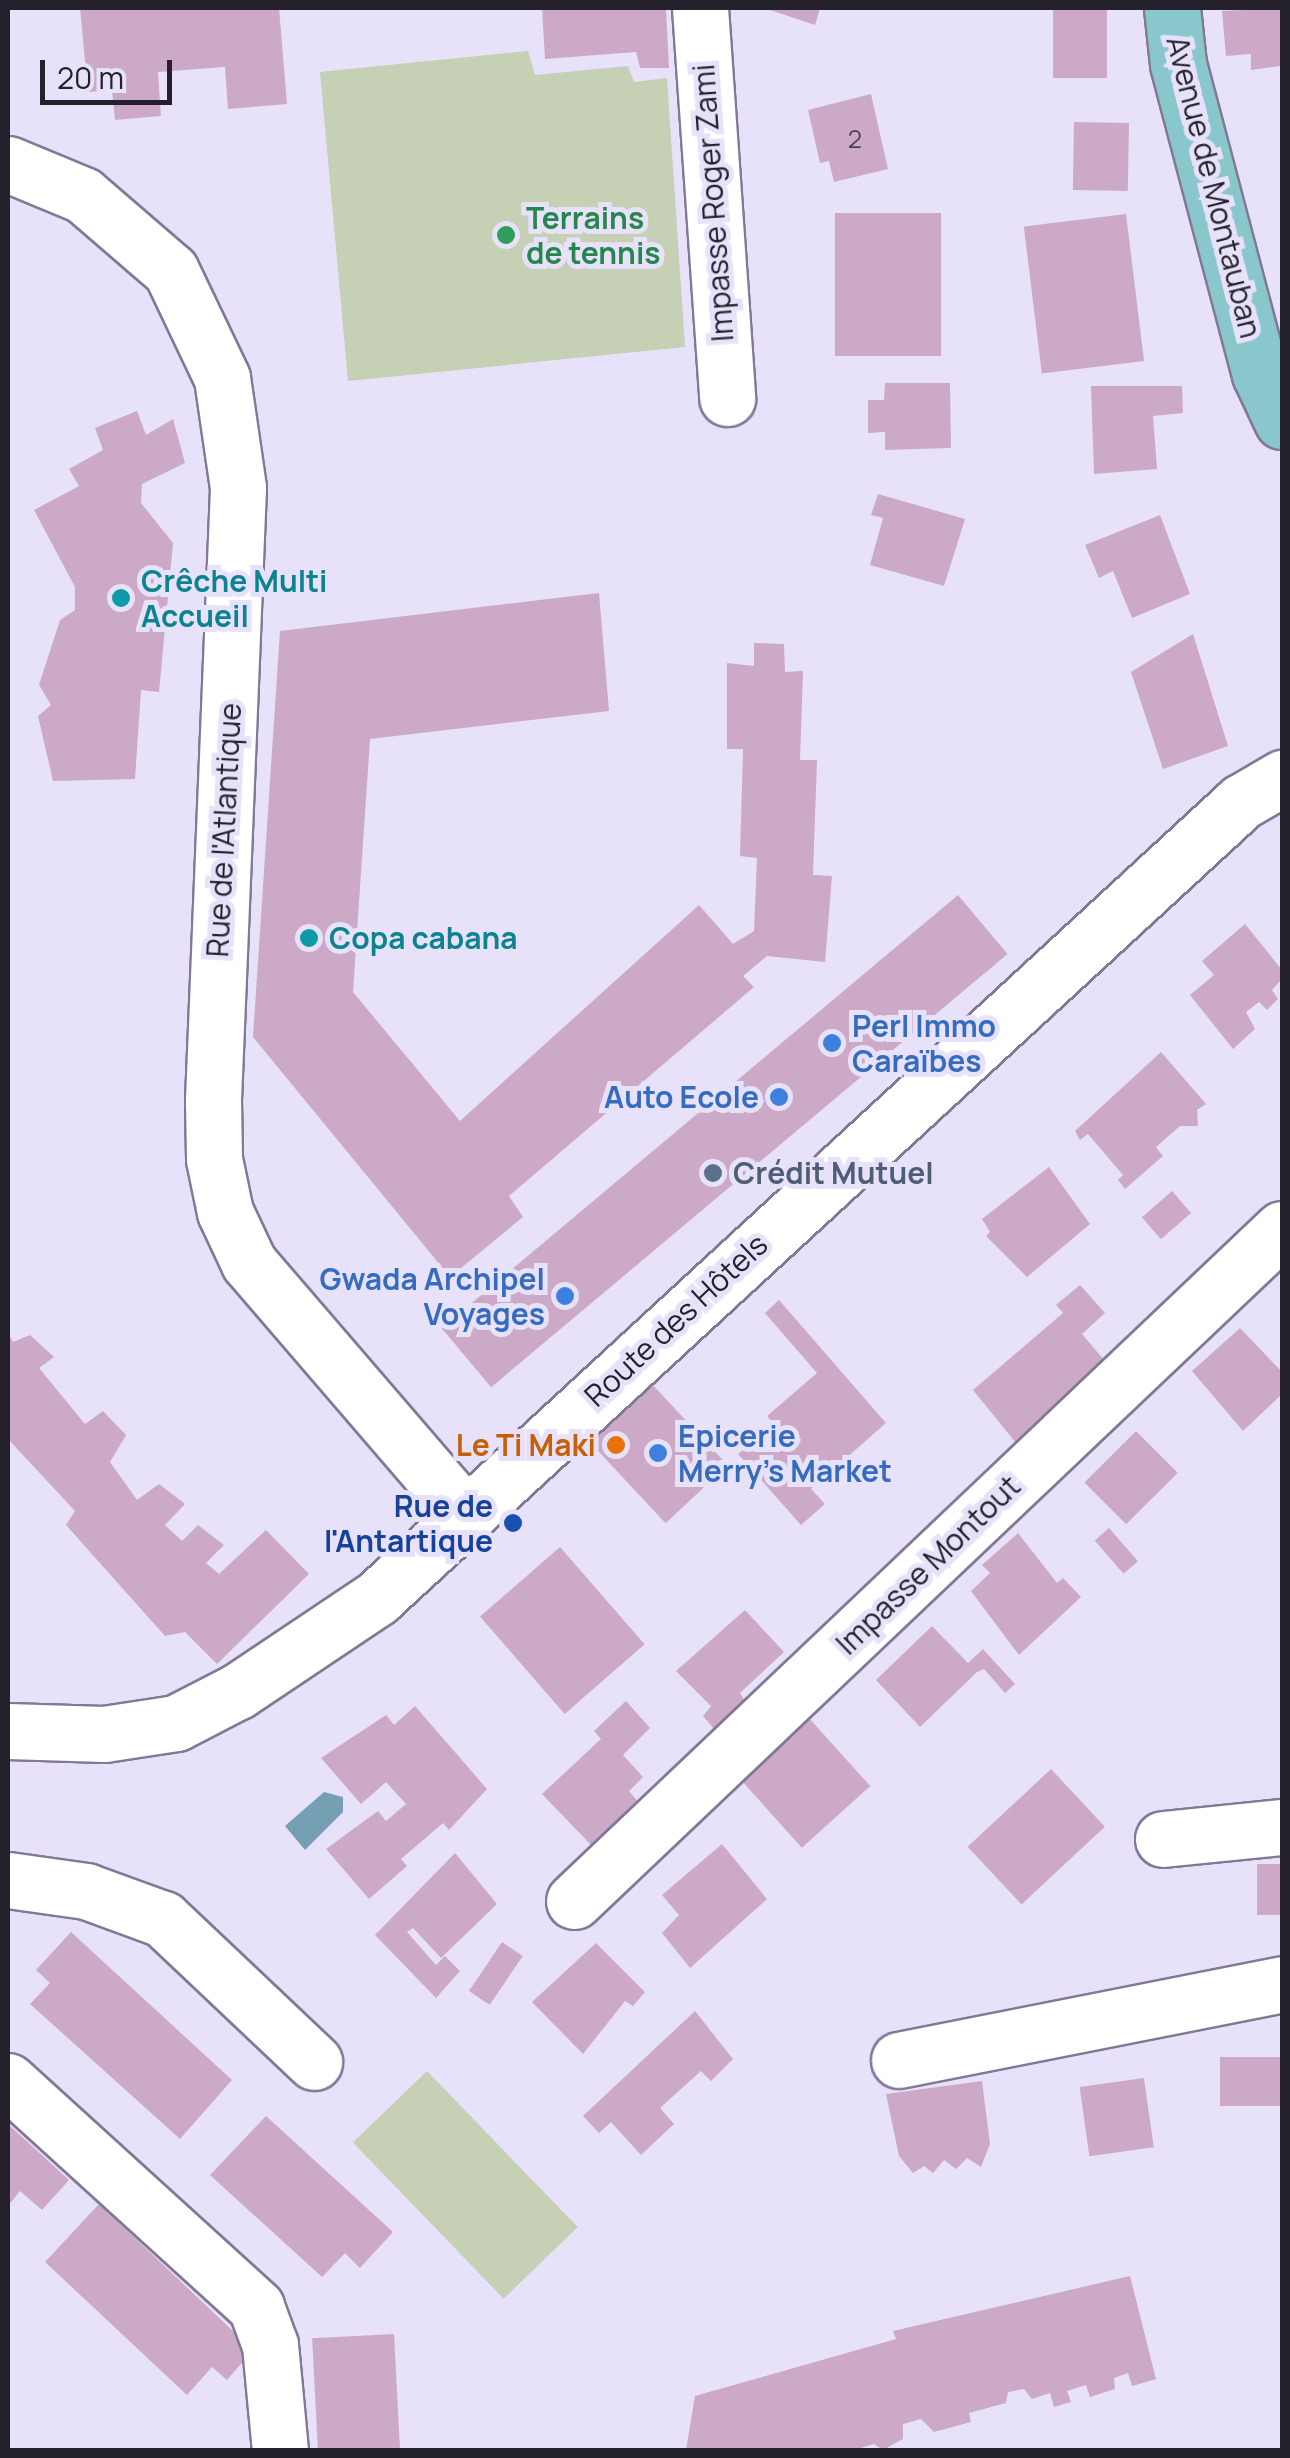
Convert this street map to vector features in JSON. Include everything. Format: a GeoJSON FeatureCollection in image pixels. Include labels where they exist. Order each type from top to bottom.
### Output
{"type":"FeatureCollection","features":[{"type":"Feature","properties":{"kind":"main road","name":"Avenue de Montauban"},"geometry":{"type":"LineString","coordinates":[[1172,8],[1178,64],[1260,374],[1282,421]]}},
{"type":"Feature","properties":{"kind":"street","name":"Impasse Roger Zami"},"geometry":{"type":"LineString","coordinates":[[700,8],[727,398]]}},
{"type":"Feature","properties":{"kind":"street","name":"Rue de l'Atlantique"},"geometry":{"type":"LineString","coordinates":[[8,164],[83,195],[171,271],[222,378],[238,488],[213,1100],[221,1194],[249,1263],[465,1514]]}},
{"type":"Feature","properties":{"kind":"street","name":"Route des Hôtels"},"geometry":{"type":"LineString","coordinates":[[8,1731],[104,1734],[176,1722],[238,1691],[377,1598],[1240,802],[1282,778]]}},
{"type":"Feature","properties":{"kind":"street","name":"Impasse Montout"},"geometry":{"type":"LineString","coordinates":[[574,1901],[1282,1229]]}},
{"type":"Feature","properties":{"kind":"street"},"geometry":{"type":"LineString","coordinates":[[1163,1839],[1282,1826]]}},
{"type":"Feature","properties":{"kind":"street"},"geometry":{"type":"LineString","coordinates":[[8,1880],[86,1891],[163,1919],[314,2062]]}},
{"type":"Feature","properties":{"kind":"street"},"geometry":{"type":"LineString","coordinates":[[899,2060],[1282,1984]]}},
{"type":"Feature","properties":{"kind":"street"},"geometry":{"type":"LineString","coordinates":[[8,2081],[256,2307],[270,2345],[280,2450]]}},
{"type":"Feature","properties":{"kind":"green space","name":"Terrains de tennis"},"geometry":{"type":"Polygon","coordinates":[[[528,51],[535,75],[628,66],[634,82],[667,78],[685,347],[348,381],[320,72],[528,51]]]}},
{"type":"Feature","properties":{"kind":"green space"},"geometry":{"type":"Polygon","coordinates":[[[427,2071],[578,2227],[504,2299],[353,2143],[427,2071]]]}},
{"type":"Feature","properties":{"kind":"water"},"geometry":{"type":"Polygon","coordinates":[[[324,1792],[343,1797],[343,1812],[305,1850],[285,1826],[324,1792]]]}},
{"type":"Feature","properties":{"kind":"building"},"geometry":{"type":"Polygon","coordinates":[[[80,8],[279,8],[287,104],[228,109],[225,67],[158,72],[161,116],[115,120],[112,90],[88,92],[80,8]]]}},
{"type":"Feature","properties":{"kind":"building"},"geometry":{"type":"Polygon","coordinates":[[[542,8],[666,8],[669,68],[640,68],[636,52],[545,59],[542,8]]]}},
{"type":"Feature","properties":{"kind":"building"},"geometry":{"type":"Polygon","coordinates":[[[764,8],[820,8],[815,25],[764,8]]]}},
{"type":"Feature","properties":{"kind":"building"},"geometry":{"type":"Polygon","coordinates":[[[1053,8],[1107,8],[1107,78],[1053,78],[1053,8]]]}},
{"type":"Feature","properties":{"kind":"building"},"geometry":{"type":"Polygon","coordinates":[[[1281,8],[1280,66],[1251,70],[1251,54],[1226,56],[1222,11],[1281,8]]]}},
{"type":"Feature","properties":{"kind":"building"},"geometry":{"type":"Polygon","coordinates":[[[871,94],[888,169],[834,182],[829,161],[820,163],[808,110],[871,94]]]}},
{"type":"Feature","properties":{"kind":"building"},"geometry":{"type":"Polygon","coordinates":[[[1074,122],[1129,123],[1128,191],[1073,190],[1074,122]]]}},
{"type":"Feature","properties":{"kind":"building"},"geometry":{"type":"Polygon","coordinates":[[[835,213],[941,213],[941,356],[835,356],[835,213]]]}},
{"type":"Feature","properties":{"kind":"building"},"geometry":{"type":"Polygon","coordinates":[[[1126,214],[1144,361],[1042,373],[1024,227],[1126,214]]]}},
{"type":"Feature","properties":{"kind":"building"},"geometry":{"type":"Polygon","coordinates":[[[885,383],[950,383],[951,448],[885,450],[885,432],[868,433],[868,400],[884,400],[885,383]]]}},
{"type":"Feature","properties":{"kind":"building"},"geometry":{"type":"Polygon","coordinates":[[[1091,386],[1182,386],[1183,413],[1153,416],[1157,469],[1094,474],[1091,386]]]}},
{"type":"Feature","properties":{"kind":"building","name":"Crêche Multi Accueil"},"geometry":{"type":"Polygon","coordinates":[[[137,411],[146,435],[173,419],[185,463],[142,484],[141,503],[173,543],[159,692],[141,690],[135,779],[53,781],[38,716],[51,705],[39,685],[60,620],[75,610],[75,587],[34,510],[79,486],[69,469],[103,450],[95,428],[137,411]]]}},
{"type":"Feature","properties":{"kind":"building"},"geometry":{"type":"Polygon","coordinates":[[[878,494],[965,519],[944,586],[870,565],[883,518],[871,515],[878,494]]]}},
{"type":"Feature","properties":{"kind":"building"},"geometry":{"type":"Polygon","coordinates":[[[1160,515],[1190,594],[1132,618],[1113,571],[1099,578],[1085,545],[1160,515]]]}},
{"type":"Feature","properties":{"kind":"building","name":"Copa cabana"},"geometry":{"type":"Polygon","coordinates":[[[599,593],[609,711],[370,739],[353,992],[460,1121],[699,905],[733,944],[754,931],[757,858],[740,856],[743,749],[727,749],[727,663],[754,666],[754,643],[784,644],[785,672],[803,671],[800,760],[817,760],[813,875],[832,876],[825,962],[767,956],[743,976],[754,987],[509,1196],[523,1217],[450,1277],[253,1037],[280,631],[599,593]]]}},
{"type":"Feature","properties":{"kind":"building"},"geometry":{"type":"Polygon","coordinates":[[[1193,634],[1228,746],[1163,769],[1131,672],[1193,634]]]}},
{"type":"Feature","properties":{"kind":"building"},"geometry":{"type":"Polygon","coordinates":[[[958,895],[1007,954],[491,1387],[442,1328],[958,895]]]}},
{"type":"Feature","properties":{"kind":"building"},"geometry":{"type":"Polygon","coordinates":[[[1245,924],[1282,970],[1282,979],[1272,990],[1278,999],[1267,1010],[1259,1002],[1246,1012],[1255,1029],[1233,1049],[1190,995],[1214,975],[1202,961],[1245,924]]]}},
{"type":"Feature","properties":{"kind":"building"},"geometry":{"type":"Polygon","coordinates":[[[1161,1052],[1206,1104],[1197,1110],[1198,1126],[1180,1126],[1156,1147],[1163,1156],[1125,1189],[1118,1180],[1123,1175],[1088,1134],[1080,1140],[1075,1131],[1161,1052]]]}},
{"type":"Feature","properties":{"kind":"building"},"geometry":{"type":"Polygon","coordinates":[[[1049,1167],[1090,1224],[1027,1277],[986,1236],[990,1232],[982,1219],[1049,1167]]]}},
{"type":"Feature","properties":{"kind":"building"},"geometry":{"type":"Polygon","coordinates":[[[1172,1191],[1191,1213],[1161,1239],[1142,1217],[1172,1191]]]}},
{"type":"Feature","properties":{"kind":"building"},"geometry":{"type":"Polygon","coordinates":[[[1080,1285],[1105,1313],[1082,1334],[1104,1360],[1020,1448],[973,1390],[1063,1313],[1056,1305],[1080,1285]]]}},
{"type":"Feature","properties":{"kind":"building"},"geometry":{"type":"Polygon","coordinates":[[[779,1300],[886,1423],[811,1489],[825,1504],[801,1525],[738,1454],[758,1437],[767,1446],[782,1433],[767,1416],[817,1373],[765,1313],[779,1300]]]}},
{"type":"Feature","properties":{"kind":"building"},"geometry":{"type":"Polygon","coordinates":[[[1240,1328],[1282,1372],[1282,1394],[1243,1431],[1192,1371],[1240,1328]]]}},
{"type":"Feature","properties":{"kind":"building"},"geometry":{"type":"Polygon","coordinates":[[[8,1333],[13,1342],[30,1335],[54,1357],[39,1368],[85,1424],[103,1411],[126,1435],[110,1462],[137,1500],[159,1484],[185,1504],[165,1525],[182,1541],[198,1525],[224,1545],[206,1563],[219,1574],[266,1530],[309,1574],[217,1664],[185,1632],[165,1636],[66,1525],[75,1511],[8,1439],[8,1333]]]}},
{"type":"Feature","properties":{"kind":"building","name":"Epicerie Merry's Market"},"geometry":{"type":"Polygon","coordinates":[[[650,1382],[728,1465],[666,1523],[588,1440],[650,1382]]]}},
{"type":"Feature","properties":{"kind":"building"},"geometry":{"type":"Polygon","coordinates":[[[1136,1431],[1178,1473],[1126,1524],[1084,1483],[1136,1431]]]}},
{"type":"Feature","properties":{"kind":"building"},"geometry":{"type":"Polygon","coordinates":[[[1109,1528],[1138,1561],[1124,1574],[1095,1540],[1109,1528]]]}},
{"type":"Feature","properties":{"kind":"building"},"geometry":{"type":"Polygon","coordinates":[[[1018,1533],[1057,1583],[1063,1578],[1081,1597],[1019,1655],[971,1591],[990,1573],[982,1565],[1018,1533]]]}},
{"type":"Feature","properties":{"kind":"building"},"geometry":{"type":"Polygon","coordinates":[[[560,1547],[645,1644],[565,1714],[480,1617],[560,1547]]]}},
{"type":"Feature","properties":{"kind":"building"},"geometry":{"type":"Polygon","coordinates":[[[745,1610],[784,1652],[740,1693],[745,1701],[714,1729],[703,1716],[711,1706],[676,1671],[745,1610]]]}},
{"type":"Feature","properties":{"kind":"building"},"geometry":{"type":"Polygon","coordinates":[[[932,1626],[968,1663],[983,1649],[1015,1684],[1005,1693],[984,1669],[977,1672],[920,1727],[876,1680],[932,1626]]]}},
{"type":"Feature","properties":{"kind":"building"},"geometry":{"type":"Polygon","coordinates":[[[626,1701],[650,1728],[623,1755],[643,1777],[629,1791],[639,1803],[592,1846],[542,1794],[601,1739],[594,1731],[626,1701]]]}},
{"type":"Feature","properties":{"kind":"building"},"geometry":{"type":"Polygon","coordinates":[[[415,1706],[487,1789],[449,1830],[443,1823],[401,1859],[407,1866],[369,1899],[326,1849],[378,1811],[386,1821],[406,1804],[386,1782],[361,1804],[321,1758],[386,1715],[394,1725],[415,1706]]]}},
{"type":"Feature","properties":{"kind":"building"},"geometry":{"type":"Polygon","coordinates":[[[808,1717],[870,1786],[802,1848],[740,1779],[808,1717]]]}},
{"type":"Feature","properties":{"kind":"building"},"geometry":{"type":"Polygon","coordinates":[[[1051,1769],[1105,1827],[1022,1905],[968,1847],[1051,1769]]]}},
{"type":"Feature","properties":{"kind":"building"},"geometry":{"type":"Polygon","coordinates":[[[722,1844],[767,1899],[690,1968],[662,1933],[679,1915],[662,1895],[722,1844]]]}},
{"type":"Feature","properties":{"kind":"building"},"geometry":{"type":"Polygon","coordinates":[[[455,1853],[497,1904],[441,1958],[413,1928],[407,1932],[436,1965],[445,1956],[460,1971],[436,1998],[375,1935],[455,1853]]]}},
{"type":"Feature","properties":{"kind":"building"},"geometry":{"type":"Polygon","coordinates":[[[1257,1864],[1282,1864],[1282,1915],[1257,1915],[1257,1864]]]}},
{"type":"Feature","properties":{"kind":"building"},"geometry":{"type":"Polygon","coordinates":[[[71,1932],[232,2080],[180,2139],[30,2004],[50,1983],[36,1970],[71,1932]]]}},
{"type":"Feature","properties":{"kind":"building"},"geometry":{"type":"Polygon","coordinates":[[[502,1942],[523,1956],[490,2005],[469,1991],[502,1942]]]}},
{"type":"Feature","properties":{"kind":"building"},"geometry":{"type":"Polygon","coordinates":[[[596,1943],[645,1992],[633,2006],[625,2001],[583,2054],[532,2002],[596,1943]]]}},
{"type":"Feature","properties":{"kind":"building"},"geometry":{"type":"Polygon","coordinates":[[[695,2011],[733,2059],[711,2081],[701,2071],[660,2108],[674,2124],[641,2155],[611,2122],[599,2133],[583,2116],[695,2011]]]}},
{"type":"Feature","properties":{"kind":"building"},"geometry":{"type":"Polygon","coordinates":[[[1220,2057],[1282,2057],[1282,2106],[1220,2106],[1220,2057]]]}},
{"type":"Feature","properties":{"kind":"building"},"geometry":{"type":"Polygon","coordinates":[[[1144,2078],[1154,2147],[1089,2156],[1080,2087],[1144,2078]]]}},
{"type":"Feature","properties":{"kind":"building"},"geometry":{"type":"Polygon","coordinates":[[[982,2081],[990,2144],[981,2167],[967,2158],[956,2169],[944,2160],[933,2173],[924,2166],[913,2173],[899,2156],[886,2094],[982,2081]]]}},
{"type":"Feature","properties":{"kind":"building"},"geometry":{"type":"Polygon","coordinates":[[[266,2116],[393,2232],[360,2268],[345,2253],[322,2277],[210,2175],[266,2116]]]}},
{"type":"Feature","properties":{"kind":"building"},"geometry":{"type":"Polygon","coordinates":[[[8,2124],[69,2180],[42,2210],[20,2191],[8,2206],[8,2124]]]}},
{"type":"Feature","properties":{"kind":"building"},"geometry":{"type":"Polygon","coordinates":[[[99,2204],[253,2350],[227,2380],[212,2367],[187,2395],[45,2262],[99,2204]]]}},
{"type":"Feature","properties":{"kind":"building"},"geometry":{"type":"Polygon","coordinates":[[[1130,2276],[1156,2379],[1132,2386],[1128,2373],[1114,2378],[1115,2389],[1090,2397],[1086,2385],[1067,2391],[1071,2402],[1054,2407],[1050,2393],[1032,2399],[1024,2389],[1008,2392],[1006,2403],[969,2413],[971,2422],[934,2432],[921,2419],[903,2424],[903,2439],[883,2450],[874,2444],[854,2450],[686,2450],[695,2396],[896,2339],[893,2331],[1130,2276]]]}},
{"type":"Feature","properties":{"kind":"building"},"geometry":{"type":"Polygon","coordinates":[[[394,2334],[400,2450],[318,2450],[312,2338],[394,2334]]]}},
{"type":"Feature","properties":{"kind":"place","name":"Terrains de tennis"},"geometry":{"type":"Point","coordinates":[506,235]}},
{"type":"Feature","properties":{"kind":"place","name":"Crêche Multi Accueil"},"geometry":{"type":"Point","coordinates":[121,598]}},
{"type":"Feature","properties":{"kind":"place","name":"Copa cabana"},"geometry":{"type":"Point","coordinates":[309,938]}},
{"type":"Feature","properties":{"kind":"place","name":"Perl Immo Caraïbes"},"geometry":{"type":"Point","coordinates":[832,1043]}},
{"type":"Feature","properties":{"kind":"place","name":"Auto Ecole"},"geometry":{"type":"Point","coordinates":[779,1097]}},
{"type":"Feature","properties":{"kind":"place","name":"Crédit Mutuel"},"geometry":{"type":"Point","coordinates":[713,1173]}},
{"type":"Feature","properties":{"kind":"place","name":"Gwada Archipel Voyages"},"geometry":{"type":"Point","coordinates":[565,1296]}},
{"type":"Feature","properties":{"kind":"place","name":"Le Ti Maki"},"geometry":{"type":"Point","coordinates":[616,1445]}},
{"type":"Feature","properties":{"kind":"place","name":"Epicerie Merry's Market"},"geometry":{"type":"Point","coordinates":[658,1453]}},
{"type":"Feature","properties":{"kind":"place","name":"Rue de l'Antartique"},"geometry":{"type":"Point","coordinates":[513,1523]}}]}
